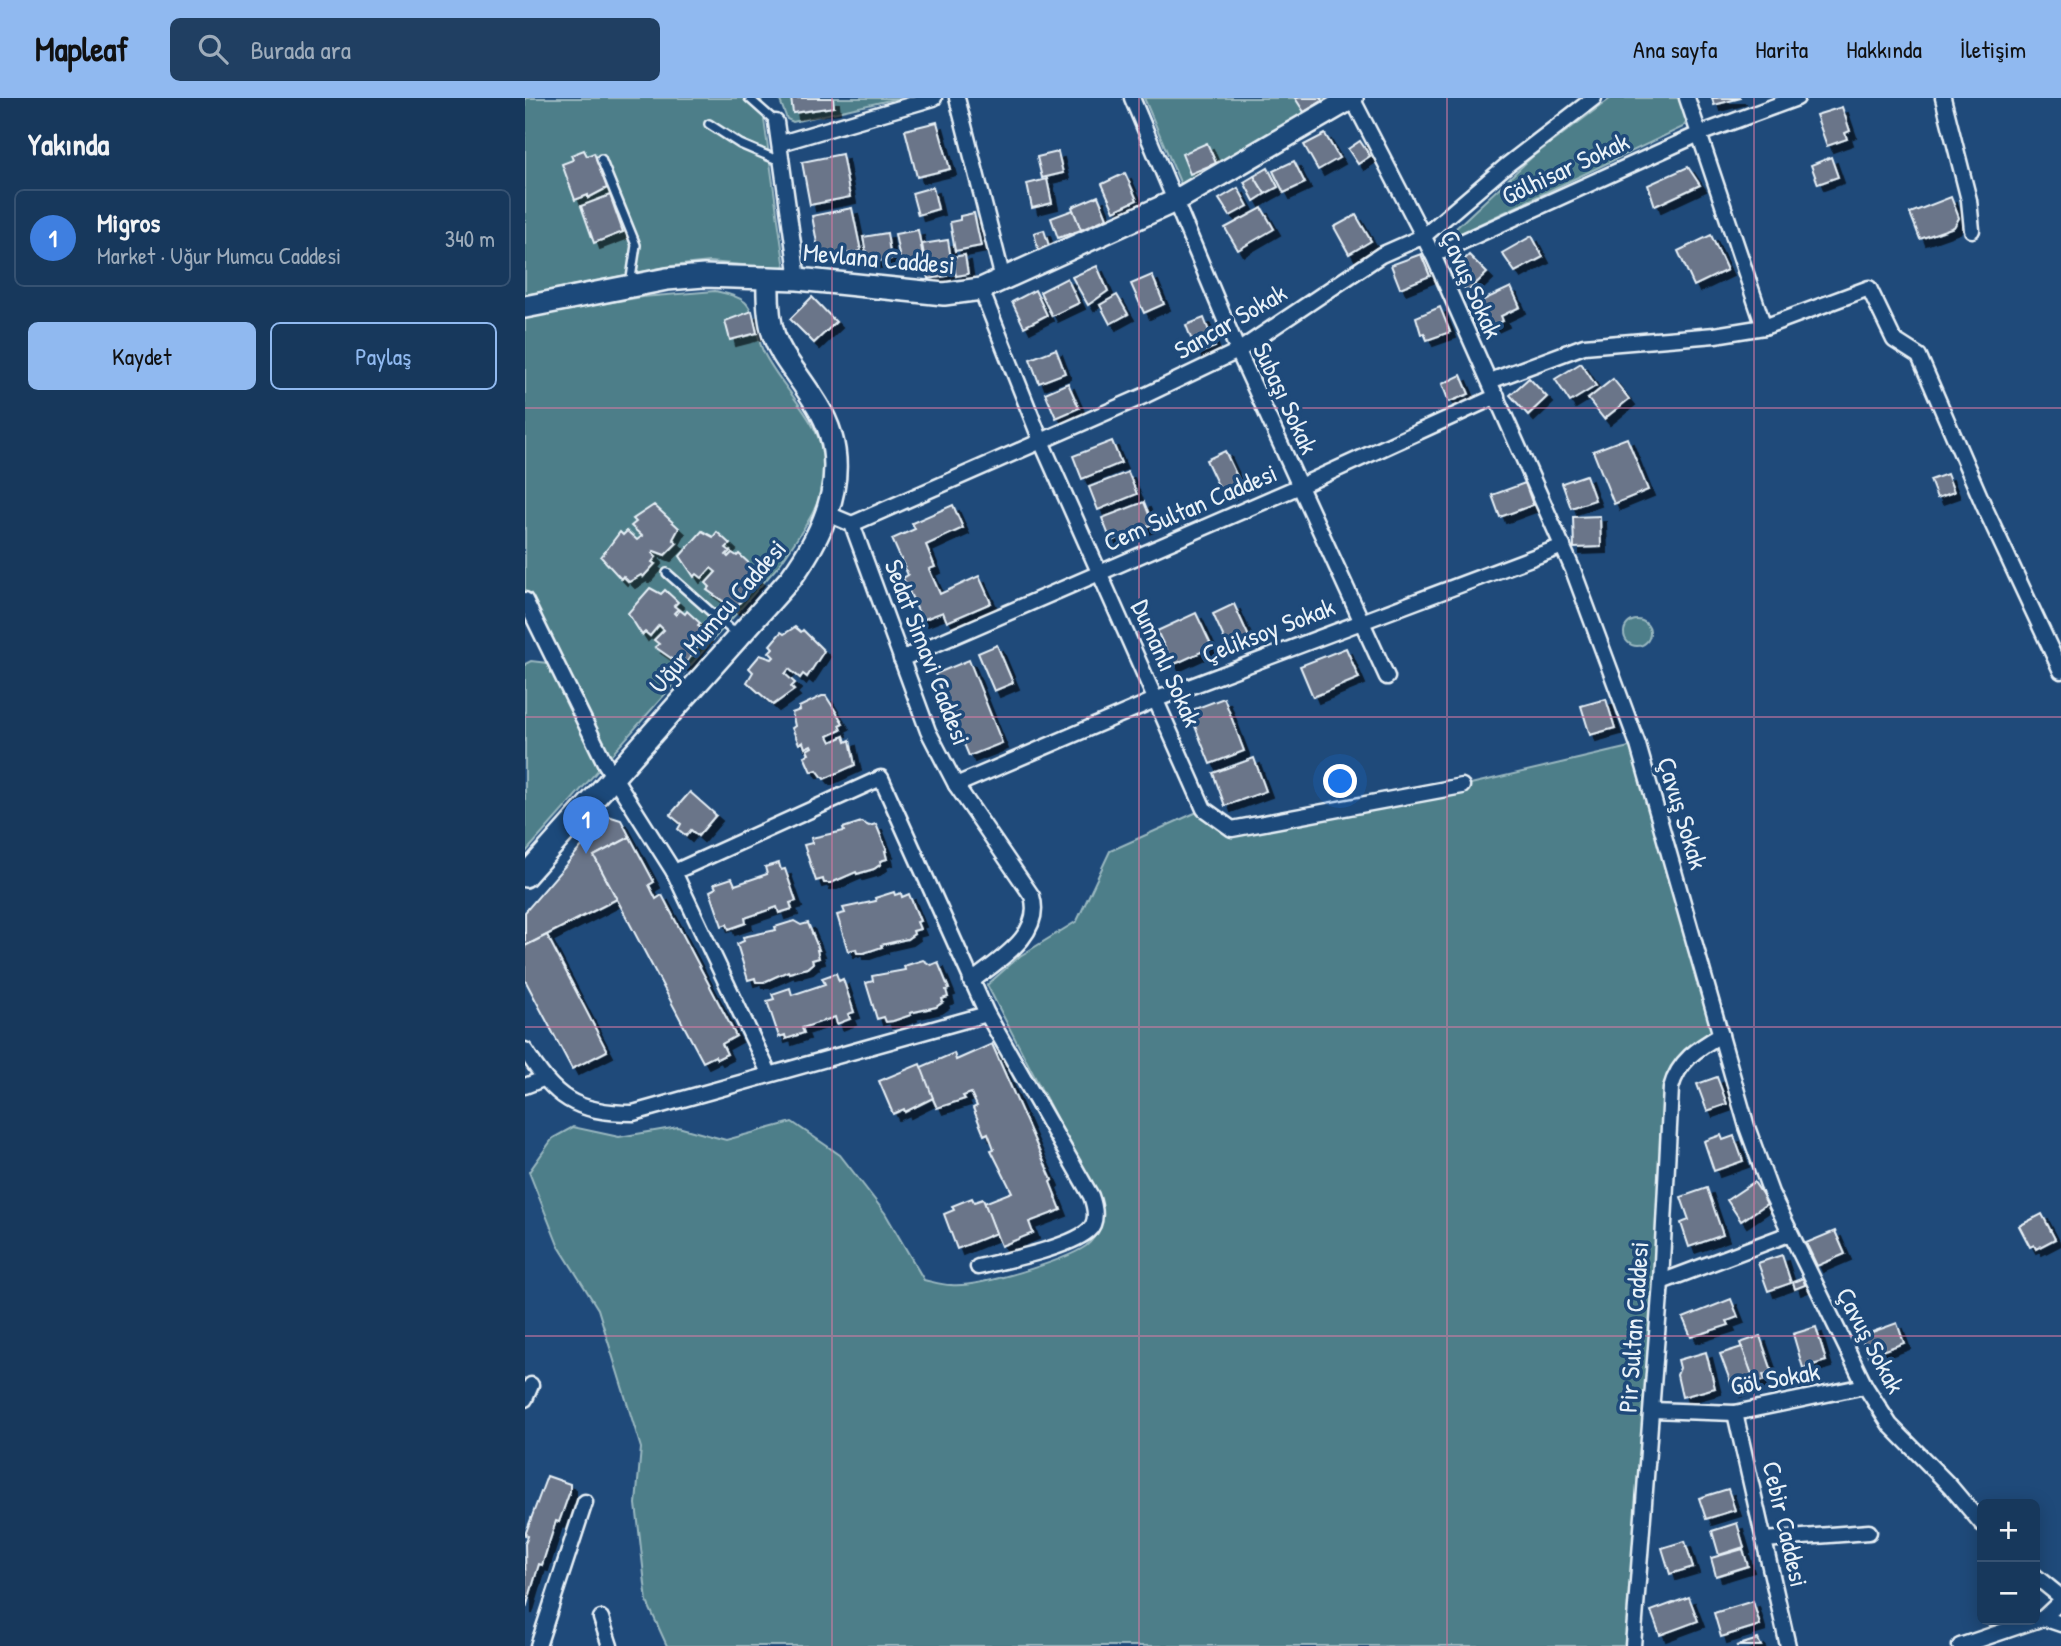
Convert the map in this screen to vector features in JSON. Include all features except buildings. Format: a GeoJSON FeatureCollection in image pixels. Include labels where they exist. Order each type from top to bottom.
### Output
{"type":"FeatureCollection","features":[{"type":"Feature","properties":{"kind":"street"},"geometry":{"type":"LineString","coordinates":[[781,143],[934,98]]}},
{"type":"Feature","properties":{"kind":"street"},"geometry":{"type":"LineString","coordinates":[[957,98],[1003,279]]}},
{"type":"Feature","properties":{"kind":"street","name":"Subaşı Sokak"},"geometry":{"type":"LineString","coordinates":[[1132,98],[1238,351],[1387,677]]}},
{"type":"Feature","properties":{"kind":"street","name":"Mevlana Caddesi"},"geometry":{"type":"LineString","coordinates":[[525,307],[704,276],[798,279],[944,294],[981,289],[1175,201],[1352,98]]}},
{"type":"Feature","properties":{"kind":"street","name":"Çavuş Sokak"},"geometry":{"type":"LineString","coordinates":[[1352,98],[1433,255],[1563,546],[1638,745],[1757,1159],[1789,1234],[1865,1386],[1890,1425],[1958,1494],[1977,1518]]}},
{"type":"Feature","properties":{"kind":"street","name":"Sancar Sokak"},"geometry":{"type":"LineString","coordinates":[[852,524],[1238,351],[1381,254],[1424,236],[1507,165],[1594,98]]}},
{"type":"Feature","properties":{"kind":"street"},"geometry":{"type":"LineString","coordinates":[[1687,98],[1765,327]]}},
{"type":"Feature","properties":{"kind":"street","name":"Gölhisar Sokak"},"geometry":{"type":"LineString","coordinates":[[1433,255],[1699,134],[1797,98]]}},
{"type":"Feature","properties":{"kind":"street"},"geometry":{"type":"LineString","coordinates":[[1943,98],[1969,200],[1972,230]]}},
{"type":"Feature","properties":{"kind":"street"},"geometry":{"type":"LineString","coordinates":[[776,122],[798,279]]}},
{"type":"Feature","properties":{"kind":"street","name":"Uğur Mumcu Caddesi"},"geometry":{"type":"LineString","coordinates":[[525,876],[807,556],[828,514],[837,479],[835,449],[829,427],[816,403],[783,359],[772,334],[767,311],[768,278]]}},
{"type":"Feature","properties":{"kind":"street"},"geometry":{"type":"LineString","coordinates":[[1490,381],[1584,346],[1715,335],[1765,327],[1869,288],[1894,340],[1919,356],[1984,506],[2061,671]]}},
{"type":"Feature","properties":{"kind":"street","name":"Dumanlı Sokak"},"geometry":{"type":"LineString","coordinates":[[981,289],[1041,441],[1204,809],[1232,829],[1462,786]]}},
{"type":"Feature","properties":{"kind":"street","name":"Cem Sultan Caddesi"},"geometry":{"type":"LineString","coordinates":[[901,659],[1300,486],[1497,396]]}},
{"type":"Feature","properties":{"kind":"street"},"geometry":{"type":"LineString","coordinates":[[828,514],[852,524]]}},
{"type":"Feature","properties":{"kind":"street","name":"Sedat Simavi Caddesi"},"geometry":{"type":"LineString","coordinates":[[852,524],[928,731],[956,785],[1032,896],[1036,908],[1031,925],[1017,945],[971,982]]}},
{"type":"Feature","properties":{"kind":"street","name":"Çeliksoy Sokak"},"geometry":{"type":"LineString","coordinates":[[956,785],[1157,699],[1563,546]]}},
{"type":"Feature","properties":{"kind":"street"},"geometry":{"type":"LineString","coordinates":[[525,600],[605,763],[674,872],[769,1073]]}},
{"type":"Feature","properties":{"kind":"street"},"geometry":{"type":"LineString","coordinates":[[674,872],[881,778],[971,982],[1091,1196],[1095,1214],[1090,1231],[1078,1237],[1024,1256],[978,1267]]}},
{"type":"Feature","properties":{"kind":"street"},"geometry":{"type":"LineString","coordinates":[[525,1050],[543,1079],[565,1099],[591,1110],[633,1113],[987,1014]]}},
{"type":"Feature","properties":{"kind":"street","name":"Pir Sultan Caddesi"},"geometry":{"type":"LineString","coordinates":[[1633,1646],[1661,1282],[1671,1088],[1679,1067],[1721,1035]]}},
{"type":"Feature","properties":{"kind":"street"},"geometry":{"type":"LineString","coordinates":[[525,1086],[543,1079]]}},
{"type":"Feature","properties":{"kind":"street"},"geometry":{"type":"LineString","coordinates":[[1661,1282],[1789,1234]]}},
{"type":"Feature","properties":{"kind":"street","name":"Göl Sokak"},"geometry":{"type":"LineString","coordinates":[[1651,1410],[1735,1413],[1865,1386]]}},
{"type":"Feature","properties":{"kind":"street","name":"Cebir Caddesi"},"geometry":{"type":"LineString","coordinates":[[1735,1413],[1788,1646]]}},
{"type":"Feature","properties":{"kind":"street"},"geometry":{"type":"LineString","coordinates":[[538,1646],[585,1503]]}},
{"type":"Feature","properties":{"kind":"street"},"geometry":{"type":"LineString","coordinates":[[1764,1540],[1869,1532]]}},
{"type":"Feature","properties":{"kind":"street"},"geometry":{"type":"LineString","coordinates":[[2040,1580],[2061,1599],[2043,1618]]}},
{"type":"Feature","properties":{"kind":"street"},"geometry":{"type":"LineString","coordinates":[[601,1618],[610,1646]]}},
{"type":"Feature","properties":{"kind":"street"},"geometry":{"type":"LineString","coordinates":[[2040,1619],[2061,1624]]}},
{"type":"Feature","properties":{"kind":"street"},"geometry":{"type":"LineString","coordinates":[[1964,1646],[2007,1625]]}},
{"type":"Feature","properties":{"kind":"lane"},"geometry":{"type":"LineString","coordinates":[[749,98],[776,122]]}},
{"type":"Feature","properties":{"kind":"lane"},"geometry":{"type":"LineString","coordinates":[[709,124],[740,144],[781,162]]}},
{"type":"Feature","properties":{"kind":"lane"},"geometry":{"type":"LineString","coordinates":[[601,159],[636,245],[630,287]]}},
{"type":"Feature","properties":{"kind":"lane"},"geometry":{"type":"LineString","coordinates":[[667,573],[739,636]]}},
{"type":"Feature","properties":{"kind":"green space"},"geometry":{"type":"Polygon","coordinates":[[[525,98],[761,98],[785,269],[710,262],[672,266],[525,295],[525,98]]]}},
{"type":"Feature","properties":{"kind":"green space"},"geometry":{"type":"Polygon","coordinates":[[[779,98],[899,98],[793,122],[787,119],[779,98]]]}},
{"type":"Feature","properties":{"kind":"green space"},"geometry":{"type":"Polygon","coordinates":[[[1144,98],[1329,98],[1265,140],[1182,187],[1144,98]]]}},
{"type":"Feature","properties":{"kind":"green space"},"geometry":{"type":"Polygon","coordinates":[[[1611,98],[1680,98],[1688,120],[1683,127],[1440,243],[1532,157],[1611,98]]]}},
{"type":"Feature","properties":{"kind":"green space"},"geometry":{"type":"Polygon","coordinates":[[[715,291],[738,298],[749,307],[763,351],[818,436],[825,468],[821,494],[810,519],[780,564],[525,853],[525,664],[531,661],[556,664],[525,600],[525,317],[642,297],[715,291]]]}},
{"type":"Feature","properties":{"kind":"green space"},"geometry":{"type":"Polygon","coordinates":[[[1637,620],[1646,624],[1650,633],[1646,642],[1637,646],[1628,642],[1624,633],[1628,624],[1637,620]]]}},
{"type":"Feature","properties":{"kind":"green space"},"geometry":{"type":"Polygon","coordinates":[[[1638,745],[1721,1035],[1679,1067],[1633,1646],[667,1646],[647,1602],[636,1504],[641,1448],[598,1309],[558,1245],[529,1172],[553,1138],[573,1127],[619,1137],[678,1127],[726,1140],[792,1122],[840,1155],[885,1213],[924,1280],[963,1285],[1040,1266],[1075,1252],[1090,1242],[1099,1226],[1100,1202],[987,985],[1020,956],[1077,921],[1110,851],[1204,809],[1233,829],[1462,786],[1638,745]]]}},
{"type":"Feature","properties":{"kind":"place","name":"Migros"},"geometry":{"type":"Point","coordinates":[586,854]}}]}
